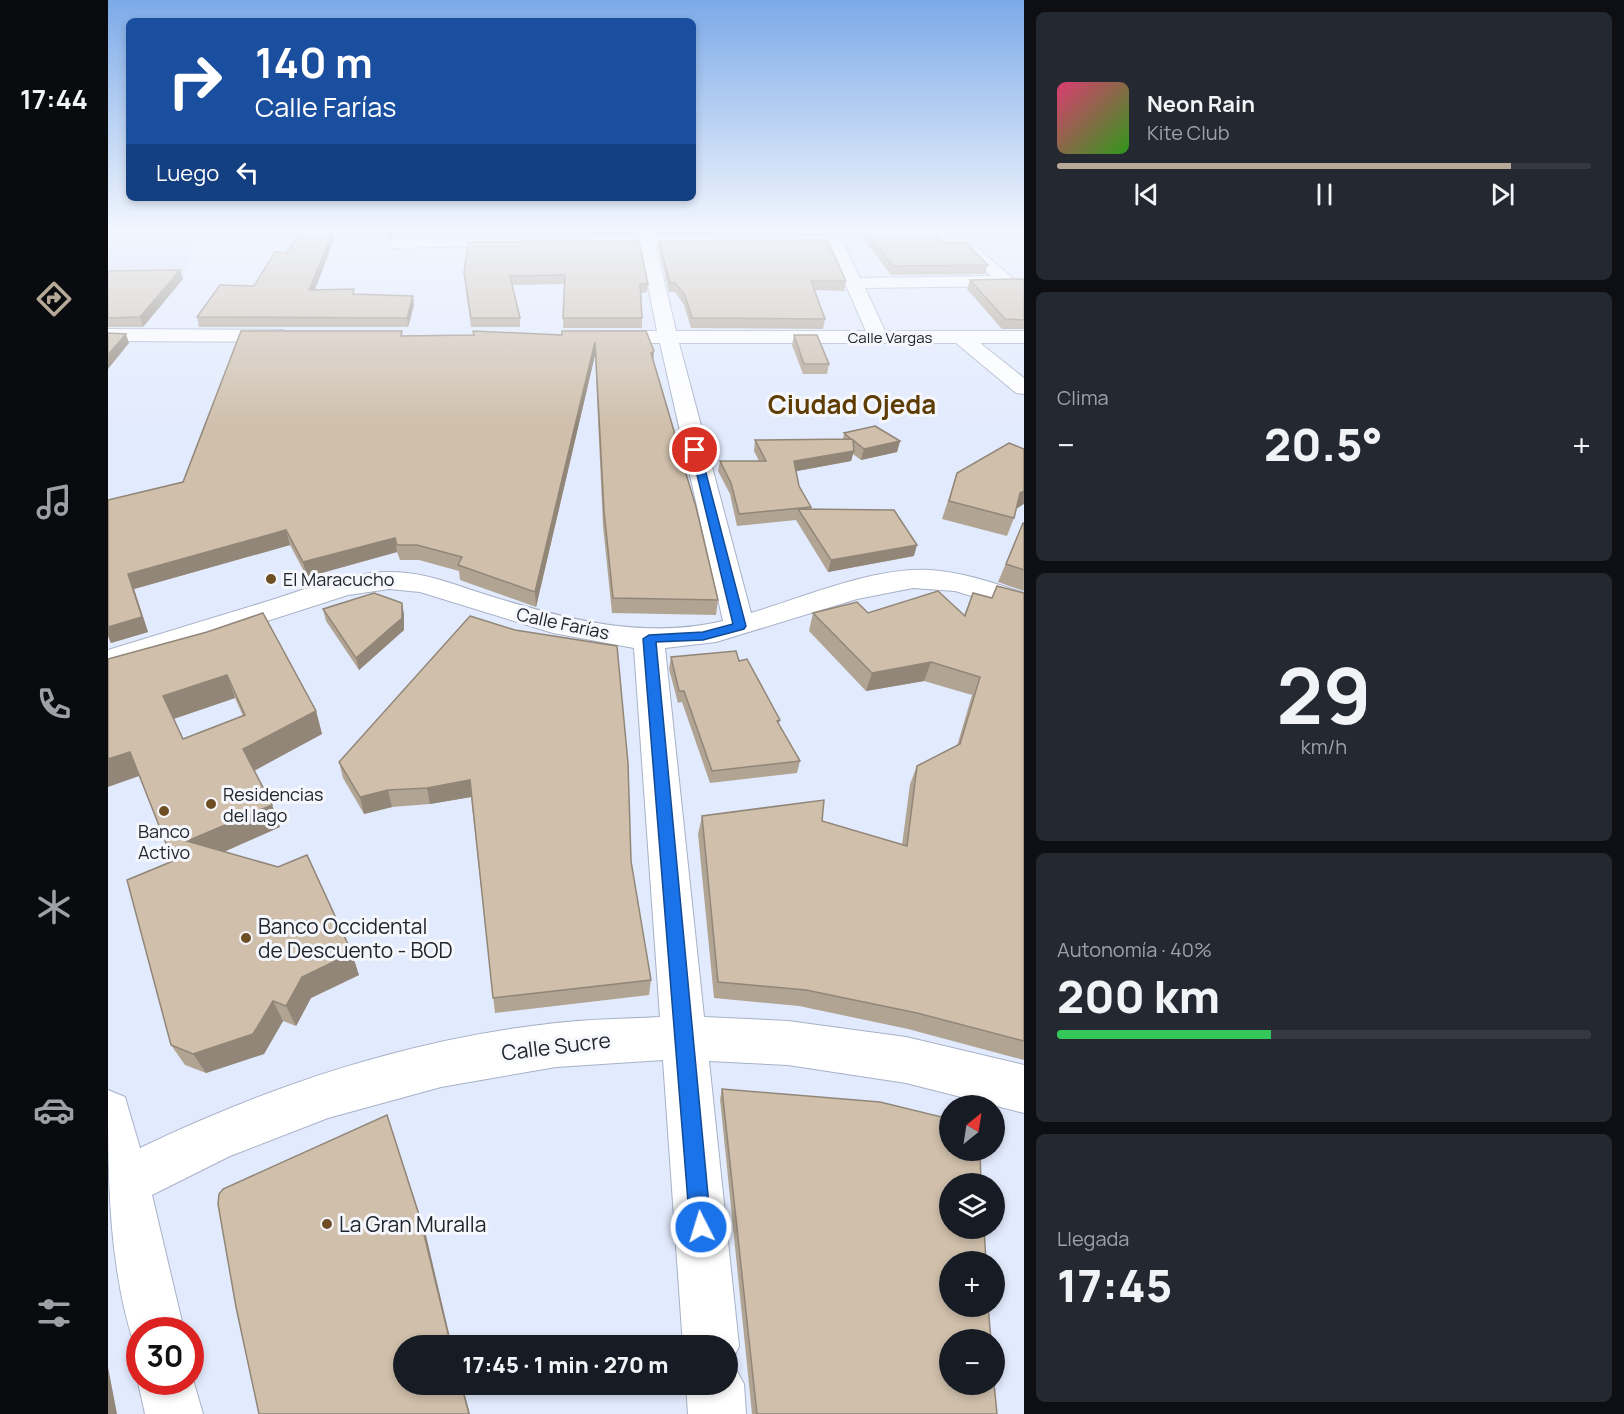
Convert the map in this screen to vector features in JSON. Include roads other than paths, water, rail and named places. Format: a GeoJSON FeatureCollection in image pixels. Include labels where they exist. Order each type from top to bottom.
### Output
{"type":"FeatureCollection","features":[{"type":"Feature","properties":{"kind":"street"},"geometry":{"type":"LineString","coordinates":[[659,295],[740,626]]}},
{"type":"Feature","properties":{"kind":"street"},"geometry":{"type":"LineString","coordinates":[[859,295],[879,338]]}},
{"type":"Feature","properties":{"kind":"street"},"geometry":{"type":"LineString","coordinates":[[108,335],[298,336]]}},
{"type":"Feature","properties":{"kind":"street","name":"Calle Vargas"},"geometry":{"type":"LineString","coordinates":[[584,337],[1024,337]]}},
{"type":"Feature","properties":{"kind":"street"},"geometry":{"type":"LineString","coordinates":[[961,338],[1024,388]]}},
{"type":"Feature","properties":{"kind":"street","name":"Calle Farías"},"geometry":{"type":"LineString","coordinates":[[108,661],[343,587],[382,580],[405,580],[430,584],[495,608],[574,629],[649,639],[703,636],[848,592],[915,578],[952,582],[1024,603]]}},
{"type":"Feature","properties":{"kind":"street"},"geometry":{"type":"LineString","coordinates":[[649,639],[710,1335]]}},
{"type":"Feature","properties":{"kind":"street","name":"Calle Sucre"},"geometry":{"type":"LineString","coordinates":[[115,1186],[197,1146],[269,1116],[408,1071],[541,1045],[607,1038],[684,1036],[797,1042],[936,1065],[1024,1089]]}},
{"type":"Feature","properties":{"kind":"street"},"geometry":{"type":"LineString","coordinates":[[108,1114],[115,1186],[152,1317]]}},
{"type":"Feature","properties":{"kind":"street"},"geometry":{"type":"LineString","coordinates":[[170,1395],[174,1414]]}},
{"type":"Feature","properties":{"kind":"street"},"geometry":{"type":"LineString","coordinates":[[716,1395],[717,1414]]}},
{"type":"Feature","properties":{"kind":"place","name":"El Maracucho"},"geometry":{"type":"Point","coordinates":[271,579]}},
{"type":"Feature","properties":{"kind":"place","name":"Residencias del lago"},"geometry":{"type":"Point","coordinates":[211,804]}},
{"type":"Feature","properties":{"kind":"place","name":"Banco Activo"},"geometry":{"type":"Point","coordinates":[164,811]}},
{"type":"Feature","properties":{"kind":"place","name":"Banco Occidental de Descuento - BOD"},"geometry":{"type":"Point","coordinates":[246,938]}},
{"type":"Feature","properties":{"kind":"place","name":"La Gran Muralla"},"geometry":{"type":"Point","coordinates":[327,1224]}},
{"type":"Feature","properties":{"kind":"district","name":"Ciudad Ojeda"},"geometry":{"type":"Point","coordinates":[852,404]}}]}
